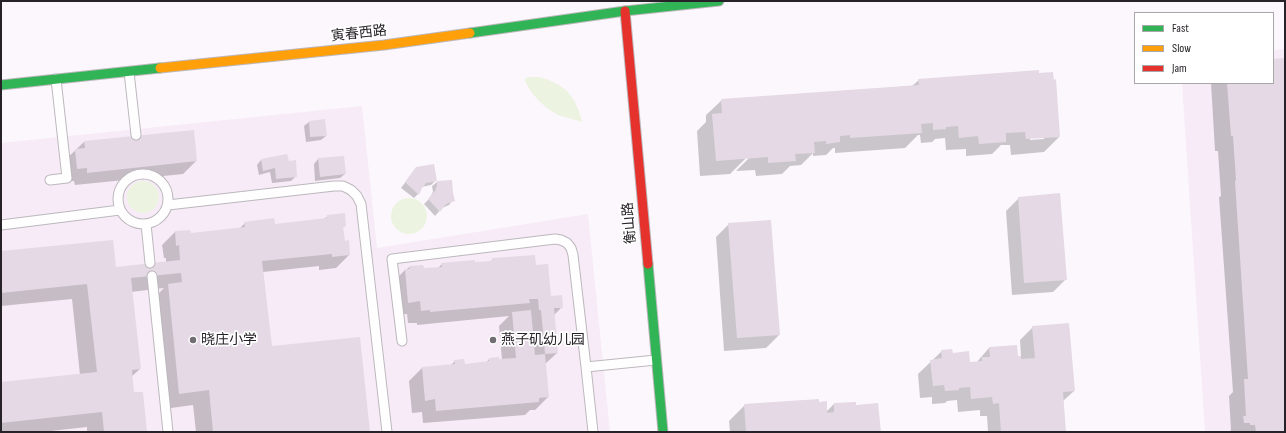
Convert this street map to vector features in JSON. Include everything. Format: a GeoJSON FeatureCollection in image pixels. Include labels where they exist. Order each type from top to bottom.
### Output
{"type":"FeatureCollection","features":[{"type":"Feature","properties":{"kind":"street","name":"寅春西路"},"geometry":{"type":"LineString","coordinates":[[1,85],[384,45],[625,11],[719,1]]}},
{"type":"Feature","properties":{"kind":"street","name":"衡山路"},"geometry":{"type":"LineString","coordinates":[[625,11],[663,432]]}},
{"type":"Feature","properties":{"kind":"lane"},"geometry":{"type":"LineString","coordinates":[[128,72],[136,135]]}},
{"type":"Feature","properties":{"kind":"lane"},"geometry":{"type":"LineString","coordinates":[[50,180],[67,178],[56,80]]}},
{"type":"Feature","properties":{"kind":"lane"},"geometry":{"type":"LineString","coordinates":[[140,171],[153,175],[160,180],[167,192],[168,205],[158,220],[141,225],[125,218],[117,202],[118,193],[121,185],[127,179],[140,171]]}},
{"type":"Feature","properties":{"kind":"lane"},"geometry":{"type":"LineString","coordinates":[[168,205],[334,186],[343,186],[351,190],[357,196],[361,204],[387,432]]}},
{"type":"Feature","properties":{"kind":"lane"},"geometry":{"type":"LineString","coordinates":[[1,225],[120,210]]}},
{"type":"Feature","properties":{"kind":"lane"},"geometry":{"type":"LineString","coordinates":[[146,224],[150,263]]}},
{"type":"Feature","properties":{"kind":"lane"},"geometry":{"type":"LineString","coordinates":[[402,341],[392,259],[555,239],[561,240],[567,243],[571,248],[573,255],[593,432]]}},
{"type":"Feature","properties":{"kind":"lane"},"geometry":{"type":"LineString","coordinates":[[152,276],[168,432]]}},
{"type":"Feature","properties":{"kind":"lane"},"geometry":{"type":"LineString","coordinates":[[586,367],[656,360]]}},
{"type":"Feature","properties":{"kind":"shaded area"},"geometry":{"type":"Polygon","coordinates":[[[1285,49],[1285,432],[1205,432],[1182,84],[1274,84],[1274,50],[1285,49]]]}},
{"type":"Feature","properties":{"kind":"shaded area","name":"晓庄小学"},"geometry":{"type":"Polygon","coordinates":[[[362,106],[377,248],[588,214],[610,432],[1,432],[1,143],[362,106]]]}},
{"type":"Feature","properties":{"kind":"green space"},"geometry":{"type":"Polygon","coordinates":[[[528,77],[539,77],[549,80],[567,91],[574,100],[582,122],[558,115],[548,109],[531,92],[525,81],[528,77]]]}},
{"type":"Feature","properties":{"kind":"green space"},"geometry":{"type":"Polygon","coordinates":[[[140,181],[146,181],[156,188],[159,197],[158,203],[152,210],[146,213],[140,213],[130,206],[127,200],[127,194],[134,184],[140,181]]]}},
{"type":"Feature","properties":{"kind":"green space"},"geometry":{"type":"Polygon","coordinates":[[[413,198],[422,203],[426,209],[426,223],[422,229],[413,234],[405,234],[396,229],[392,223],[391,212],[396,203],[402,199],[413,198]]]}},
{"type":"Feature","properties":{"kind":"building"},"geometry":{"type":"Polygon","coordinates":[[[1285,58],[1285,432],[1256,432],[1255,425],[1244,423],[1243,416],[1246,416],[1244,379],[1248,379],[1233,136],[1231,136],[1227,84],[1274,84],[1274,59],[1285,58]]]}},
{"type":"Feature","properties":{"kind":"building"},"geometry":{"type":"Polygon","coordinates":[[[1039,70],[1039,73],[1053,72],[1054,80],[1056,79],[1060,137],[1026,139],[1025,132],[1006,133],[1006,142],[979,144],[978,136],[959,138],[958,126],[933,130],[933,123],[921,124],[922,133],[850,138],[850,135],[840,136],[840,142],[826,144],[826,141],[814,142],[815,153],[795,154],[796,161],[768,163],[768,157],[716,161],[712,114],[722,113],[721,99],[919,85],[918,79],[1039,70]]]}},
{"type":"Feature","properties":{"kind":"building"},"geometry":{"type":"Polygon","coordinates":[[[325,119],[327,136],[310,137],[309,121],[325,119]]]}},
{"type":"Feature","properties":{"kind":"building"},"geometry":{"type":"Polygon","coordinates":[[[194,130],[197,161],[87,173],[87,168],[77,169],[75,149],[85,148],[84,141],[194,130]]]}},
{"type":"Feature","properties":{"kind":"building"},"geometry":{"type":"Polygon","coordinates":[[[287,154],[289,161],[296,160],[297,177],[276,179],[275,168],[263,171],[261,159],[287,154]]]}},
{"type":"Feature","properties":{"kind":"building"},"geometry":{"type":"Polygon","coordinates":[[[344,156],[346,174],[320,177],[318,158],[344,156]]]}},
{"type":"Feature","properties":{"kind":"building"},"geometry":{"type":"Polygon","coordinates":[[[434,164],[437,181],[426,183],[419,195],[405,182],[416,167],[434,164]]]}},
{"type":"Feature","properties":{"kind":"building"},"geometry":{"type":"Polygon","coordinates":[[[452,180],[455,201],[446,204],[440,212],[428,199],[435,191],[437,181],[452,180]]]}},
{"type":"Feature","properties":{"kind":"building"},"geometry":{"type":"Polygon","coordinates":[[[1060,193],[1067,280],[1024,283],[1018,197],[1060,193]]]}},
{"type":"Feature","properties":{"kind":"building"},"geometry":{"type":"Polygon","coordinates":[[[345,213],[346,226],[343,227],[345,241],[349,240],[350,255],[332,257],[332,254],[262,261],[272,346],[360,337],[370,432],[213,432],[209,390],[179,394],[168,284],[182,282],[181,273],[131,278],[141,369],[132,370],[134,392],[143,392],[147,432],[104,432],[102,412],[1,423],[1,382],[97,372],[87,284],[1,293],[1,251],[113,240],[116,267],[180,260],[179,245],[176,246],[175,231],[190,230],[191,233],[245,227],[244,222],[274,218],[275,224],[327,218],[327,215],[345,213]]]}},
{"type":"Feature","properties":{"kind":"building"},"geometry":{"type":"Polygon","coordinates":[[[771,220],[780,335],[737,338],[728,223],[771,220]]]}},
{"type":"Feature","properties":{"kind":"building"},"geometry":{"type":"Polygon","coordinates":[[[535,255],[536,265],[548,264],[551,296],[562,295],[563,308],[554,308],[558,353],[545,354],[541,310],[539,310],[538,299],[529,299],[530,303],[430,312],[430,310],[421,311],[420,301],[408,303],[405,269],[410,269],[409,266],[423,265],[424,268],[442,267],[441,263],[475,260],[475,262],[492,261],[492,258],[535,255]]]}},
{"type":"Feature","properties":{"kind":"building"},"geometry":{"type":"Polygon","coordinates":[[[531,310],[535,355],[545,354],[549,397],[539,398],[539,402],[436,411],[435,399],[425,401],[422,367],[455,364],[454,360],[464,359],[465,364],[489,361],[489,358],[516,358],[512,312],[531,310]]]}},
{"type":"Feature","properties":{"kind":"building"},"geometry":{"type":"Polygon","coordinates":[[[1069,323],[1075,391],[1063,392],[1066,432],[1001,432],[999,403],[993,404],[992,397],[971,399],[970,387],[959,388],[959,390],[945,391],[944,385],[933,386],[930,360],[942,358],[941,350],[952,349],[953,353],[969,351],[970,362],[982,361],[982,357],[990,357],[989,347],[1017,345],[1018,356],[1021,356],[1021,359],[1035,358],[1032,326],[1069,323]]]}},
{"type":"Feature","properties":{"kind":"building"},"geometry":{"type":"Polygon","coordinates":[[[819,399],[819,402],[827,401],[827,413],[834,412],[834,403],[856,402],[856,405],[878,403],[881,432],[746,432],[744,404],[819,399]]]}},
{"type":"Feature","properties":{"kind":"traffic: fast"},"geometry":{"type":"LineString","coordinates":[[470,33],[625,11],[719,1]]}},
{"type":"Feature","properties":{"kind":"traffic: fast"},"geometry":{"type":"LineString","coordinates":[[1,85],[160,68]]}},
{"type":"Feature","properties":{"kind":"traffic: fast"},"geometry":{"type":"LineString","coordinates":[[648,264],[663,432]]}},
{"type":"Feature","properties":{"kind":"traffic: slow"},"geometry":{"type":"LineString","coordinates":[[160,68],[384,45],[470,33]]}},
{"type":"Feature","properties":{"kind":"traffic: jam"},"geometry":{"type":"LineString","coordinates":[[625,11],[648,264]]}},
{"type":"Feature","properties":{"kind":"place","name":"晓庄小学"},"geometry":{"type":"Point","coordinates":[193,340]}},
{"type":"Feature","properties":{"kind":"place","name":"燕子矶幼儿园"},"geometry":{"type":"Point","coordinates":[493,340]}}]}
